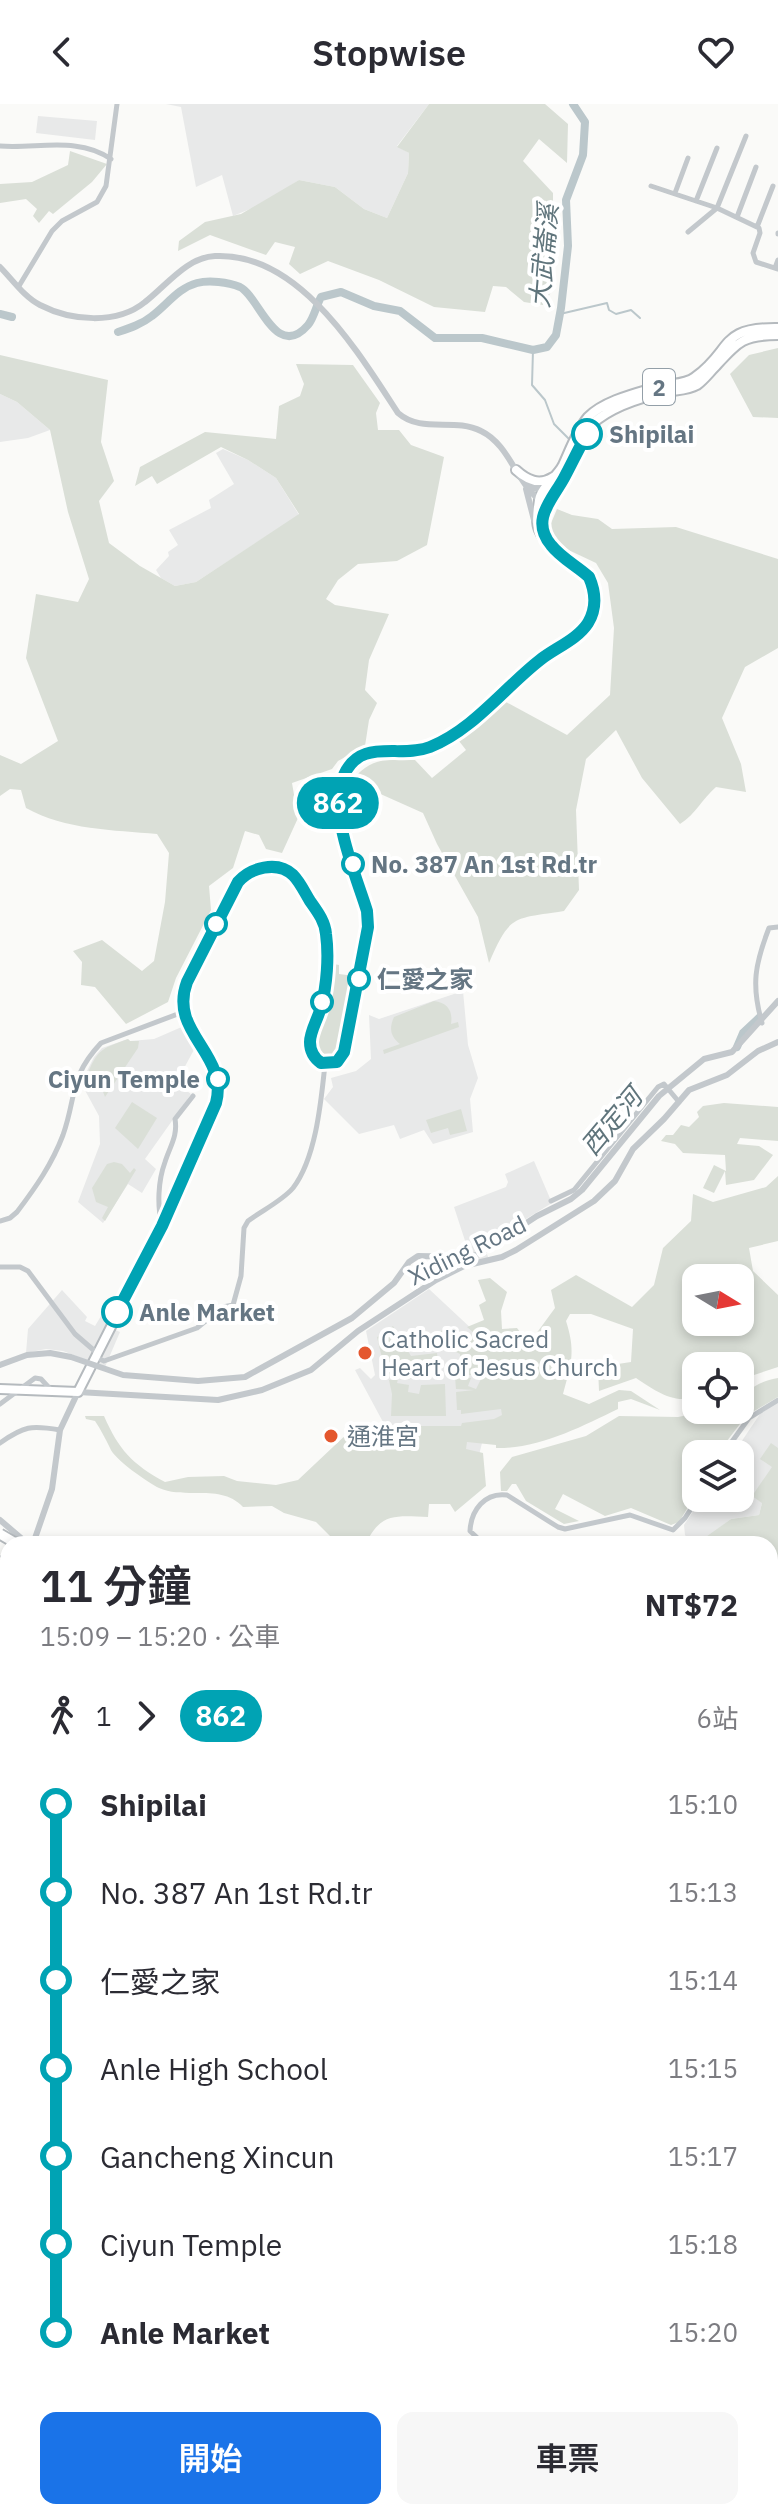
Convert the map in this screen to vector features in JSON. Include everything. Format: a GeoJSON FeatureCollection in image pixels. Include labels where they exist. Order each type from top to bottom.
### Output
{"type":"FeatureCollection","features":[{"type":"Feature","properties":{"kind":"main road","name":"2"},"geometry":{"type":"LineString","coordinates":[[547,541],[542,521],[545,497],[586,419],[607,404],[693,378],[733,337],[743,331],[755,327],[778,328]]}},
{"type":"Feature","properties":{"kind":"main road","name":"2"},"geometry":{"type":"LineString","coordinates":[[545,497],[562,482],[592,424],[600,417],[664,393],[689,389],[701,382],[737,342],[756,335],[778,335]]}},
{"type":"Feature","properties":{"kind":"main road"},"geometry":{"type":"LineString","coordinates":[[516,470],[526,478],[542,482],[560,472]]}},
{"type":"Feature","properties":{"kind":"main road"},"geometry":{"type":"LineString","coordinates":[[0,1389],[78,1392],[162,1226],[219,1091],[215,1068],[189,1028],[182,999],[187,982],[238,882],[246,874],[267,867],[284,870],[293,876],[321,918],[326,930],[323,997],[310,1038],[314,1057],[325,1064],[337,1062],[344,1052],[368,927],[367,911],[338,804],[344,775],[355,760],[366,753],[416,750],[436,744],[471,721],[539,660],[583,630],[594,607],[595,593],[589,577],[562,556],[540,532],[537,525],[545,497]]}},
{"type":"Feature","properties":{"kind":"street"},"geometry":{"type":"LineString","coordinates":[[19,286],[34,256],[52,231],[62,221],[97,202],[106,186],[117,104]]}},
{"type":"Feature","properties":{"kind":"street"},"geometry":{"type":"LineString","coordinates":[[688,232],[717,208],[746,136]]}},
{"type":"Feature","properties":{"kind":"street"},"geometry":{"type":"LineString","coordinates":[[0,146],[26,147],[48,143],[93,150],[111,159]]}},
{"type":"Feature","properties":{"kind":"street"},"geometry":{"type":"LineString","coordinates":[[696,201],[717,148]]}},
{"type":"Feature","properties":{"kind":"street"},"geometry":{"type":"LineString","coordinates":[[675,193],[688,158]]}},
{"type":"Feature","properties":{"kind":"street"},"geometry":{"type":"LineString","coordinates":[[737,217],[756,167]]}},
{"type":"Feature","properties":{"kind":"street"},"geometry":{"type":"LineString","coordinates":[[651,186],[717,208],[757,227],[760,233],[753,253],[756,262],[776,269],[778,260]]}},
{"type":"Feature","properties":{"kind":"street"},"geometry":{"type":"LineString","coordinates":[[757,227],[773,186]]}},
{"type":"Feature","properties":{"kind":"street"},"geometry":{"type":"LineString","coordinates":[[0,267],[40,305],[89,317],[111,318],[142,305],[174,276],[196,262],[213,256],[246,261],[278,271],[299,286],[324,313],[357,352],[404,419],[422,425],[463,425],[483,431],[496,442],[526,489],[540,532]]}},
{"type":"Feature","properties":{"kind":"street"},"geometry":{"type":"LineString","coordinates":[[521,479],[545,497]]}},
{"type":"Feature","properties":{"kind":"street"},"geometry":{"type":"LineString","coordinates":[[526,489],[545,497]]}},
{"type":"Feature","properties":{"kind":"street"},"geometry":{"type":"LineString","coordinates":[[762,1023],[754,987],[757,959],[769,928],[778,927]]}},
{"type":"Feature","properties":{"kind":"street"},"geometry":{"type":"LineString","coordinates":[[0,1365],[27,1355],[50,1353],[123,1375],[198,1381],[251,1374],[352,1318],[384,1293],[409,1262],[418,1256],[469,1257],[479,1254],[537,1216],[571,1199],[582,1190],[659,1096],[704,1059],[732,1052],[778,1001]]}},
{"type":"Feature","properties":{"kind":"street"},"geometry":{"type":"LineString","coordinates":[[0,1221],[17,1212],[51,1163],[64,1132],[80,1069],[98,1046],[183,1012]]}},
{"type":"Feature","properties":{"kind":"street","name":"Xiding Road"},"geometry":{"type":"LineString","coordinates":[[78,1392],[210,1401],[239,1398],[311,1370],[358,1331],[436,1280],[464,1266],[502,1257],[582,1210],[610,1187],[633,1149],[692,1088],[727,1075],[758,1051],[778,1042]]}},
{"type":"Feature","properties":{"kind":"street"},"geometry":{"type":"LineString","coordinates":[[0,1267],[20,1267],[28,1271],[94,1360],[104,1361],[197,1328],[223,1307],[233,1305],[241,1276],[244,1228],[248,1221],[292,1189],[305,1166],[317,1131],[325,1064]]}},
{"type":"Feature","properties":{"kind":"street"},"geometry":{"type":"LineString","coordinates":[[551,1201],[570,1192],[593,1168],[658,1087],[664,1084],[679,1102]]}},
{"type":"Feature","properties":{"kind":"street"},"geometry":{"type":"LineString","coordinates":[[162,1226],[158,1211],[163,1166],[176,1134],[175,1119],[193,1096]]}},
{"type":"Feature","properties":{"kind":"street"},"geometry":{"type":"LineString","coordinates":[[570,1192],[582,1210]]}},
{"type":"Feature","properties":{"kind":"street"},"geometry":{"type":"LineString","coordinates":[[0,1404],[19,1389]]}},
{"type":"Feature","properties":{"kind":"street"},"geometry":{"type":"LineString","coordinates":[[36,1536],[52,1489],[60,1430],[78,1392]]}},
{"type":"Feature","properties":{"kind":"street"},"geometry":{"type":"LineString","coordinates":[[733,1440],[749,1418],[778,1400]]}},
{"type":"Feature","properties":{"kind":"street"},"geometry":{"type":"LineString","coordinates":[[0,1443],[32,1426],[60,1430]]}},
{"type":"Feature","properties":{"kind":"street"},"geometry":{"type":"LineString","coordinates":[[475,1536],[470,1531],[472,1517],[484,1500],[499,1494],[507,1495],[565,1529],[630,1515],[673,1530],[689,1512]]}},
{"type":"Feature","properties":{"kind":"street"},"geometry":{"type":"LineString","coordinates":[[0,1520],[22,1536]]}},
{"type":"Feature","properties":{"kind":"shaded area"},"geometry":{"type":"Polygon","coordinates":[[[166,104],[429,104],[397,146],[409,153],[408,173],[387,218],[364,209],[335,187],[299,180],[262,204],[233,216],[222,175],[196,187],[181,107],[166,104]]]}},
{"type":"Feature","properties":{"kind":"shaded area"},"geometry":{"type":"Polygon","coordinates":[[[429,104],[545,104],[568,124],[567,163],[539,139],[523,161],[553,193],[553,236],[544,259],[553,289],[543,305],[524,302],[506,287],[493,286],[485,312],[434,307],[379,280],[328,261],[300,274],[289,264],[295,247],[275,242],[266,255],[210,235],[178,251],[179,241],[205,222],[241,214],[299,180],[335,187],[364,209],[387,218],[408,173],[409,153],[397,147],[429,104]]]}},
{"type":"Feature","properties":{"kind":"shaded area"},"geometry":{"type":"Polygon","coordinates":[[[38,116],[97,121],[95,140],[36,133],[38,116]]]}},
{"type":"Feature","properties":{"kind":"shaded area"},"geometry":{"type":"Polygon","coordinates":[[[70,151],[107,164],[92,182],[53,214],[49,211],[39,223],[33,216],[37,209],[26,199],[0,203],[0,184],[32,182],[68,165],[70,151]]]}},
{"type":"Feature","properties":{"kind":"shaded area"},"geometry":{"type":"Polygon","coordinates":[[[778,348],[778,418],[753,417],[730,374],[749,355],[778,348]]]}},
{"type":"Feature","properties":{"kind":"shaded area"},"geometry":{"type":"Polygon","coordinates":[[[0,355],[108,380],[101,442],[114,481],[99,501],[109,543],[175,586],[196,582],[299,514],[276,478],[221,447],[157,484],[152,476],[135,486],[140,467],[205,432],[276,439],[279,406],[300,396],[304,384],[296,364],[353,365],[380,403],[376,413],[378,430],[399,430],[411,445],[444,457],[427,545],[397,561],[358,564],[338,580],[326,599],[335,605],[389,614],[369,660],[365,690],[377,703],[369,720],[365,746],[338,761],[332,769],[292,783],[298,818],[282,853],[266,849],[259,835],[245,831],[233,868],[209,886],[211,910],[176,978],[168,1002],[126,1024],[95,987],[81,985],[82,962],[73,951],[102,940],[142,971],[154,961],[165,902],[169,853],[157,834],[73,825],[26,808],[21,790],[10,789],[0,796],[0,755],[21,764],[58,741],[26,658],[36,594],[78,602],[89,579],[68,512],[50,430],[17,402],[0,394],[0,355]]]}},
{"type":"Feature","properties":{"kind":"shaded area"},"geometry":{"type":"Polygon","coordinates":[[[0,394],[17,402],[50,430],[28,438],[0,442],[0,394]]]}},
{"type":"Feature","properties":{"kind":"shaded area"},"geometry":{"type":"Polygon","coordinates":[[[223,449],[276,478],[299,515],[196,582],[175,586],[161,578],[156,570],[169,556],[168,552],[178,545],[169,530],[211,508],[209,500],[234,484],[216,453],[223,449]]]}},
{"type":"Feature","properties":{"kind":"shaded area"},"geometry":{"type":"Polygon","coordinates":[[[557,509],[598,519],[612,529],[676,527],[778,559],[778,648],[745,667],[722,718],[741,764],[746,792],[716,787],[680,824],[642,778],[616,730],[586,759],[576,810],[579,890],[564,911],[515,922],[502,935],[489,963],[478,917],[423,813],[376,792],[355,792],[344,788],[368,766],[391,760],[415,760],[432,778],[466,750],[459,741],[506,702],[567,735],[610,695],[614,628],[608,583],[596,563],[560,546],[549,528],[557,509]]]}},
{"type":"Feature","properties":{"kind":"shaded area"},"geometry":{"type":"Polygon","coordinates":[[[334,964],[339,965],[339,974],[355,976],[339,1054],[328,1058],[322,1056],[317,1045],[334,964]]]}},
{"type":"Feature","properties":{"kind":"shaded area"},"geometry":{"type":"Polygon","coordinates":[[[463,991],[468,1045],[478,1078],[470,1099],[473,1132],[433,1144],[424,1130],[400,1139],[394,1125],[359,1134],[324,1099],[333,1087],[331,1078],[356,1071],[371,1059],[369,1015],[379,1019],[463,991]]]}},
{"type":"Feature","properties":{"kind":"shaded area"},"geometry":{"type":"Polygon","coordinates":[[[434,1001],[446,1006],[451,1015],[451,1024],[458,1022],[459,1027],[384,1054],[383,1050],[400,1044],[391,1032],[394,1017],[434,1001]]]}},
{"type":"Feature","properties":{"kind":"shaded area"},"geometry":{"type":"Polygon","coordinates":[[[184,1026],[196,1046],[176,1083],[191,1094],[145,1159],[156,1169],[142,1193],[128,1184],[103,1223],[78,1202],[100,1144],[99,1116],[81,1083],[102,1048],[128,1039],[154,1039],[184,1026]]]}},
{"type":"Feature","properties":{"kind":"shaded area"},"geometry":{"type":"Polygon","coordinates":[[[128,1039],[139,1041],[138,1048],[105,1097],[97,1076],[86,1078],[101,1052],[128,1039]]]}},
{"type":"Feature","properties":{"kind":"shaded area"},"geometry":{"type":"Polygon","coordinates":[[[132,1102],[157,1118],[138,1149],[115,1128],[132,1102]]]}},
{"type":"Feature","properties":{"kind":"shaded area"},"geometry":{"type":"Polygon","coordinates":[[[724,1103],[778,1107],[778,1141],[740,1138],[737,1144],[759,1146],[773,1155],[754,1180],[726,1185],[725,1171],[714,1193],[703,1188],[714,1165],[726,1171],[725,1155],[683,1153],[675,1144],[661,1141],[666,1135],[673,1135],[681,1125],[689,1127],[699,1117],[697,1112],[703,1106],[724,1103]]]}},
{"type":"Feature","properties":{"kind":"shaded area"},"geometry":{"type":"Polygon","coordinates":[[[461,1109],[467,1131],[450,1135],[448,1128],[431,1133],[426,1120],[461,1109]]]}},
{"type":"Feature","properties":{"kind":"shaded area"},"geometry":{"type":"Polygon","coordinates":[[[534,1161],[552,1203],[490,1241],[484,1247],[489,1259],[477,1262],[469,1253],[454,1207],[506,1187],[505,1174],[534,1161]]]}},
{"type":"Feature","properties":{"kind":"shaded area"},"geometry":{"type":"Polygon","coordinates":[[[107,1164],[122,1164],[130,1173],[134,1168],[136,1170],[105,1221],[102,1218],[108,1207],[96,1202],[92,1188],[107,1164]]]}},
{"type":"Feature","properties":{"kind":"shaded area"},"geometry":{"type":"Polygon","coordinates":[[[778,1176],[778,1241],[749,1248],[752,1264],[682,1264],[682,1336],[754,1336],[754,1272],[778,1295],[778,1367],[754,1375],[754,1352],[682,1352],[682,1399],[664,1395],[636,1378],[599,1391],[598,1367],[631,1362],[633,1329],[591,1314],[570,1314],[566,1321],[571,1358],[563,1394],[589,1404],[619,1390],[631,1391],[660,1410],[631,1399],[618,1402],[618,1409],[574,1430],[528,1445],[496,1448],[496,1445],[467,1442],[466,1449],[483,1453],[486,1486],[455,1512],[450,1504],[429,1504],[428,1517],[391,1518],[377,1526],[370,1536],[330,1536],[316,1522],[284,1513],[272,1506],[243,1507],[224,1496],[159,1488],[118,1458],[95,1421],[86,1419],[85,1416],[104,1416],[128,1455],[165,1482],[188,1477],[224,1476],[237,1481],[276,1485],[298,1480],[351,1430],[385,1422],[386,1427],[400,1432],[406,1429],[398,1426],[461,1426],[462,1423],[494,1419],[502,1415],[501,1409],[461,1414],[461,1410],[457,1410],[456,1392],[474,1390],[456,1389],[455,1377],[471,1378],[468,1386],[476,1389],[481,1379],[461,1375],[460,1354],[452,1350],[451,1344],[447,1345],[444,1339],[422,1344],[447,1327],[455,1335],[472,1337],[474,1333],[467,1327],[484,1320],[479,1305],[486,1301],[478,1280],[490,1278],[507,1292],[501,1311],[502,1329],[517,1328],[527,1341],[533,1338],[555,1308],[551,1290],[576,1275],[632,1307],[654,1285],[663,1248],[691,1221],[693,1194],[713,1202],[766,1187],[778,1176]]]}},
{"type":"Feature","properties":{"kind":"shaded area"},"geometry":{"type":"Polygon","coordinates":[[[429,1289],[474,1331],[514,1338],[550,1383],[484,1435],[479,1455],[385,1435],[383,1422],[355,1370],[360,1368],[371,1379],[375,1375],[366,1331],[429,1289]]]}},
{"type":"Feature","properties":{"kind":"shaded area"},"geometry":{"type":"Polygon","coordinates":[[[62,1290],[87,1317],[85,1321],[95,1326],[101,1316],[111,1322],[109,1327],[120,1332],[105,1367],[63,1351],[46,1349],[26,1353],[28,1329],[62,1290]]]}},
{"type":"Feature","properties":{"kind":"shaded area"},"geometry":{"type":"Polygon","coordinates":[[[393,1326],[411,1356],[437,1353],[438,1365],[427,1366],[427,1376],[413,1374],[412,1379],[396,1373],[386,1375],[377,1337],[393,1326]]]}},
{"type":"Feature","properties":{"kind":"shaded area"},"geometry":{"type":"Polygon","coordinates":[[[778,1378],[778,1397],[754,1411],[754,1388],[778,1378]]]}},
{"type":"Feature","properties":{"kind":"shaded area"},"geometry":{"type":"Polygon","coordinates":[[[398,1379],[397,1383],[409,1385],[408,1392],[419,1394],[421,1385],[445,1384],[446,1416],[391,1416],[389,1380],[398,1379]]]}},
{"type":"Feature","properties":{"kind":"shaded area"},"geometry":{"type":"Polygon","coordinates":[[[778,1402],[778,1478],[762,1503],[759,1515],[731,1519],[709,1536],[686,1536],[684,1525],[693,1512],[754,1512],[754,1440],[742,1440],[760,1414],[778,1402]]]}},
{"type":"Feature","properties":{"kind":"shaded area"},"geometry":{"type":"Polygon","coordinates":[[[619,1416],[682,1416],[682,1424],[740,1424],[728,1440],[682,1440],[682,1512],[685,1512],[679,1522],[671,1525],[631,1508],[605,1516],[563,1494],[555,1509],[579,1521],[564,1524],[526,1501],[516,1484],[512,1484],[507,1491],[501,1491],[500,1472],[512,1457],[586,1436],[619,1416]]]}},
{"type":"Feature","properties":{"kind":"shaded area"},"geometry":{"type":"Polygon","coordinates":[[[771,1443],[778,1448],[778,1536],[707,1536],[731,1519],[759,1515],[762,1503],[754,1497],[754,1493],[772,1467],[760,1459],[771,1443]]]}},
{"type":"Feature","properties":{"kind":"waterway","name":"大武崙溪"},"geometry":{"type":"LineString","coordinates":[[118,332],[148,319],[190,285],[213,282],[240,287],[277,332],[287,336],[297,334],[308,325],[321,297],[341,292],[374,306],[400,311],[435,338],[482,338],[533,350],[547,347],[556,335],[561,308],[568,246],[566,200],[583,155],[585,122],[573,104]]}},
{"type":"Feature","properties":{"kind":"waterway"},"geometry":{"type":"LineString","coordinates":[[560,314],[607,303],[609,310],[616,314],[631,310],[640,318]]}},
{"type":"Feature","properties":{"kind":"waterway","name":"大武崙溪"},"geometry":{"type":"LineString","coordinates":[[0,314],[12,317]]}},
{"type":"Feature","properties":{"kind":"waterway"},"geometry":{"type":"LineString","coordinates":[[533,350],[532,385],[545,400],[554,424],[570,440]]}},
{"type":"Feature","properties":{"kind":"waterway","name":"西定河"},"geometry":{"type":"LineString","coordinates":[[737,1047],[743,1033],[760,1017]]}},
{"type":"Feature","properties":{"kind":"bus line","name":"862"},"geometry":{"type":"LineString","coordinates":[[117,1312],[162,1226],[216,1103],[219,1088],[217,1072],[186,1021],[181,1003],[187,982],[238,882],[256,869],[284,870],[293,876],[321,918],[327,938],[326,971],[323,997],[310,1046],[317,1061],[337,1062],[344,1052],[368,927],[367,911],[338,808],[342,779],[355,760],[371,751],[416,750],[440,742],[471,721],[539,660],[576,636],[587,625],[594,607],[595,593],[589,577],[551,546],[544,534],[542,521],[550,497],[562,482],[587,434]]}},
{"type":"Feature","properties":{"kind":"place","name":"Shipilai"},"geometry":{"type":"Point","coordinates":[587,434]}},
{"type":"Feature","properties":{"kind":"place","name":"No. 387 An 1st Rd.tr"},"geometry":{"type":"Point","coordinates":[353,864]}},
{"type":"Feature","properties":{"kind":"place","name":"仁愛之家"},"geometry":{"type":"Point","coordinates":[359,979]}},
{"type":"Feature","properties":{"kind":"place","name":"Ciyun Temple"},"geometry":{"type":"Point","coordinates":[218,1079]}},
{"type":"Feature","properties":{"kind":"place","name":"Anle Market"},"geometry":{"type":"Point","coordinates":[117,1312]}},
{"type":"Feature","properties":{"kind":"place","name":"Catholic Sacred Heart of Jesus Church"},"geometry":{"type":"Point","coordinates":[365,1353]}},
{"type":"Feature","properties":{"kind":"place","name":"通淮宮"},"geometry":{"type":"Point","coordinates":[331,1436]}}]}
